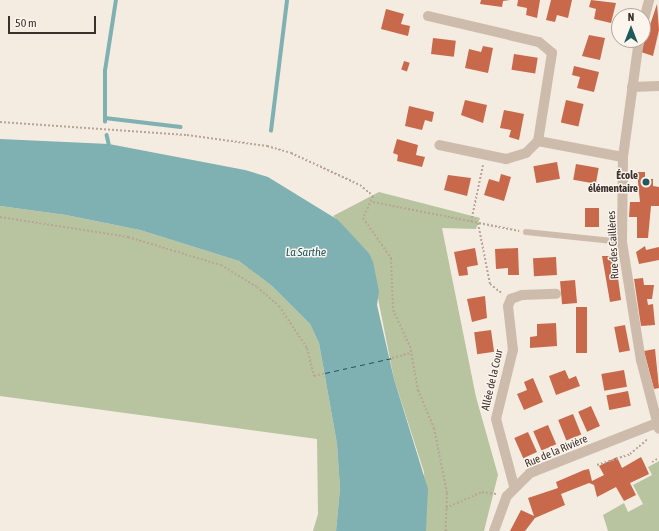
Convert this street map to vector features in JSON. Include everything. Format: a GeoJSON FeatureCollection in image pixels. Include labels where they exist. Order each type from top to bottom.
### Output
{"type":"FeatureCollection","features":[{"type":"Feature","properties":{"kind":"street"},"geometry":{"type":"LineString","coordinates":[[428,16],[539,42],[552,53],[538,141],[526,153],[506,159],[439,145]]}},
{"type":"Feature","properties":{"kind":"street","name":"Rue des Caillères"},"geometry":{"type":"LineString","coordinates":[[638,48],[623,157],[622,242],[640,360],[655,429]]}},
{"type":"Feature","properties":{"kind":"street"},"geometry":{"type":"LineString","coordinates":[[632,87],[659,86]]}},
{"type":"Feature","properties":{"kind":"street"},"geometry":{"type":"LineString","coordinates":[[538,141],[623,157]]}},
{"type":"Feature","properties":{"kind":"street"},"geometry":{"type":"LineString","coordinates":[[511,299],[556,294]]}},
{"type":"Feature","properties":{"kind":"street","name":"Allée de la Cour"},"geometry":{"type":"LineString","coordinates":[[511,299],[508,317],[513,350],[496,419],[514,486]]}},
{"type":"Feature","properties":{"kind":"street","name":"Rue de la Rivière"},"geometry":{"type":"LineString","coordinates":[[494,531],[506,496],[514,486],[530,473],[655,429]]}},
{"type":"Feature","properties":{"kind":"lane"},"geometry":{"type":"LineString","coordinates":[[526,232],[622,242]]}},
{"type":"Feature","properties":{"kind":"path"},"geometry":{"type":"LineString","coordinates":[[0,122],[187,135],[267,146],[291,153],[360,185],[373,196],[373,202],[363,218],[392,258],[393,310],[411,353],[418,390],[434,428],[447,493],[446,531]]}},
{"type":"Feature","properties":{"kind":"path"},"geometry":{"type":"LineString","coordinates":[[471,222],[485,154]]}},
{"type":"Feature","properties":{"kind":"path"},"geometry":{"type":"LineString","coordinates":[[373,202],[526,232]]}},
{"type":"Feature","properties":{"kind":"path"},"geometry":{"type":"LineString","coordinates":[[0,216],[128,237],[221,265],[257,287],[279,306],[307,348],[314,376],[325,373]]}},
{"type":"Feature","properties":{"kind":"path"},"geometry":{"type":"LineString","coordinates":[[478,223],[490,284],[511,299]]}},
{"type":"Feature","properties":{"kind":"path"},"geometry":{"type":"LineString","coordinates":[[392,358],[411,353]]}},
{"type":"Feature","properties":{"kind":"path"},"geometry":{"type":"LineString","coordinates":[[597,465],[639,449],[655,429]]}},
{"type":"Feature","properties":{"kind":"path"},"geometry":{"type":"LineString","coordinates":[[652,462],[659,458]]}},
{"type":"Feature","properties":{"kind":"path"},"geometry":{"type":"LineString","coordinates":[[446,508],[482,492],[506,496]]}},
{"type":"Feature","properties":{"kind":"green space"},"geometry":{"type":"Polygon","coordinates":[[[379,192],[480,218],[476,229],[442,228],[476,397],[498,475],[484,531],[426,531],[424,472],[394,379],[369,253],[333,216],[379,192]]]}},
{"type":"Feature","properties":{"kind":"green space"},"geometry":{"type":"Polygon","coordinates":[[[0,206],[66,215],[140,230],[239,261],[272,286],[310,324],[319,343],[337,444],[340,488],[336,531],[313,531],[318,514],[317,439],[0,396],[0,206]]]}},
{"type":"Feature","properties":{"kind":"green space"},"geometry":{"type":"Polygon","coordinates":[[[659,461],[659,531],[608,531],[603,515],[624,503],[628,512],[643,504],[633,485],[652,475],[648,467],[659,461]]]}},
{"type":"Feature","properties":{"kind":"water","name":"La Sarthe"},"geometry":{"type":"Polygon","coordinates":[[[0,139],[109,144],[245,170],[268,177],[338,220],[369,253],[373,262],[379,291],[377,305],[394,379],[428,489],[426,531],[336,531],[340,488],[337,444],[319,343],[310,324],[272,286],[239,261],[140,230],[66,215],[0,206],[0,139]]]}},
{"type":"Feature","properties":{"kind":"building"},"geometry":{"type":"Polygon","coordinates":[[[481,0],[510,0],[503,1],[502,7],[480,4],[481,0]]]}},
{"type":"Feature","properties":{"kind":"building"},"geometry":{"type":"Polygon","coordinates":[[[518,0],[540,0],[537,18],[526,15],[527,8],[517,6],[518,0]]]}},
{"type":"Feature","properties":{"kind":"building"},"geometry":{"type":"Polygon","coordinates":[[[551,0],[572,0],[568,18],[557,15],[555,22],[546,20],[551,0]]]}},
{"type":"Feature","properties":{"kind":"building"},"geometry":{"type":"Polygon","coordinates":[[[591,0],[616,3],[615,8],[611,8],[611,23],[594,19],[596,9],[589,7],[591,0]]]}},
{"type":"Feature","properties":{"kind":"building"},"geometry":{"type":"Polygon","coordinates":[[[657,4],[659,30],[653,56],[641,52],[642,48],[651,48],[651,22],[657,4]]]}},
{"type":"Feature","properties":{"kind":"building"},"geometry":{"type":"Polygon","coordinates":[[[386,9],[404,14],[401,24],[410,26],[408,36],[381,29],[386,9]]]}},
{"type":"Feature","properties":{"kind":"building"},"geometry":{"type":"Polygon","coordinates":[[[589,35],[605,38],[600,60],[582,56],[589,35]]]}},
{"type":"Feature","properties":{"kind":"building"},"geometry":{"type":"Polygon","coordinates":[[[433,38],[456,41],[454,57],[431,54],[433,38]]]}},
{"type":"Feature","properties":{"kind":"building"},"geometry":{"type":"Polygon","coordinates":[[[483,46],[493,48],[488,73],[465,68],[469,49],[481,52],[483,46]]]}},
{"type":"Feature","properties":{"kind":"building"},"geometry":{"type":"Polygon","coordinates":[[[514,54],[538,58],[535,74],[511,70],[514,54]]]}},
{"type":"Feature","properties":{"kind":"building"},"geometry":{"type":"Polygon","coordinates":[[[404,61],[410,63],[407,71],[401,70],[404,61]]]}},
{"type":"Feature","properties":{"kind":"building"},"geometry":{"type":"Polygon","coordinates":[[[574,66],[599,72],[594,92],[577,88],[580,77],[572,75],[574,66]]]}},
{"type":"Feature","properties":{"kind":"building"},"geometry":{"type":"Polygon","coordinates":[[[465,100],[487,105],[483,123],[461,115],[465,100]]]}},
{"type":"Feature","properties":{"kind":"building"},"geometry":{"type":"Polygon","coordinates":[[[566,100],[584,104],[578,126],[561,122],[566,100]]]}},
{"type":"Feature","properties":{"kind":"building"},"geometry":{"type":"Polygon","coordinates":[[[409,106],[434,112],[432,122],[425,120],[422,130],[405,126],[409,106]]]}},
{"type":"Feature","properties":{"kind":"building"},"geometry":{"type":"Polygon","coordinates":[[[504,110],[524,114],[519,140],[509,137],[511,130],[500,128],[504,110]]]}},
{"type":"Feature","properties":{"kind":"building"},"geometry":{"type":"Polygon","coordinates":[[[397,139],[418,145],[416,155],[425,157],[422,167],[397,161],[398,155],[393,153],[397,139]]]}},
{"type":"Feature","properties":{"kind":"building"},"geometry":{"type":"Polygon","coordinates":[[[557,162],[560,179],[536,183],[533,166],[557,162]]]}},
{"type":"Feature","properties":{"kind":"building"},"geometry":{"type":"Polygon","coordinates":[[[576,164],[599,168],[596,184],[573,180],[576,164]]]}},
{"type":"Feature","properties":{"kind":"building"},"geometry":{"type":"Polygon","coordinates":[[[637,172],[645,172],[645,179],[653,179],[653,186],[659,187],[659,206],[651,206],[648,238],[637,238],[637,217],[629,217],[630,202],[640,202],[637,172]]]}},
{"type":"Feature","properties":{"kind":"building"},"geometry":{"type":"Polygon","coordinates":[[[501,174],[511,177],[504,201],[484,195],[489,179],[499,182],[501,174]]]}},
{"type":"Feature","properties":{"kind":"building"},"geometry":{"type":"Polygon","coordinates":[[[448,175],[471,178],[467,196],[444,190],[448,175]]]}},
{"type":"Feature","properties":{"kind":"building"},"geometry":{"type":"Polygon","coordinates":[[[585,208],[599,208],[599,227],[585,227],[585,208]]]}},
{"type":"Feature","properties":{"kind":"building"},"geometry":{"type":"Polygon","coordinates":[[[645,246],[646,250],[659,247],[659,260],[639,264],[636,252],[645,246]]]}},
{"type":"Feature","properties":{"kind":"building"},"geometry":{"type":"Polygon","coordinates":[[[475,248],[478,265],[467,267],[468,275],[459,276],[454,252],[475,248]]]}},
{"type":"Feature","properties":{"kind":"building"},"geometry":{"type":"Polygon","coordinates":[[[518,248],[519,275],[508,275],[508,268],[496,269],[495,249],[518,248]]]}},
{"type":"Feature","properties":{"kind":"building"},"geometry":{"type":"Polygon","coordinates":[[[602,256],[615,256],[621,300],[610,302],[602,256]]]}},
{"type":"Feature","properties":{"kind":"building"},"geometry":{"type":"Polygon","coordinates":[[[556,257],[557,275],[534,276],[533,258],[556,257]]]}},
{"type":"Feature","properties":{"kind":"building"},"geometry":{"type":"Polygon","coordinates":[[[643,278],[644,285],[654,285],[652,299],[647,299],[648,305],[653,304],[655,325],[641,326],[634,279],[643,278]]]}},
{"type":"Feature","properties":{"kind":"building"},"geometry":{"type":"Polygon","coordinates":[[[575,280],[577,303],[562,304],[560,281],[575,280]]]}},
{"type":"Feature","properties":{"kind":"building"},"geometry":{"type":"Polygon","coordinates":[[[485,296],[487,318],[472,322],[467,299],[485,296]]]}},
{"type":"Feature","properties":{"kind":"building"},"geometry":{"type":"Polygon","coordinates":[[[576,307],[587,307],[587,353],[576,353],[576,307]]]}},
{"type":"Feature","properties":{"kind":"building"},"geometry":{"type":"Polygon","coordinates":[[[556,323],[557,346],[530,348],[530,337],[537,336],[537,324],[556,323]]]}},
{"type":"Feature","properties":{"kind":"building"},"geometry":{"type":"Polygon","coordinates":[[[625,325],[630,351],[619,353],[614,327],[625,325]]]}},
{"type":"Feature","properties":{"kind":"building"},"geometry":{"type":"Polygon","coordinates":[[[491,330],[494,352],[477,354],[474,332],[491,330]]]}},
{"type":"Feature","properties":{"kind":"building"},"geometry":{"type":"Polygon","coordinates":[[[655,349],[659,388],[654,389],[644,351],[655,349]]]}},
{"type":"Feature","properties":{"kind":"building"},"geometry":{"type":"Polygon","coordinates":[[[565,370],[569,379],[576,376],[580,386],[556,395],[549,376],[565,370]]]}},
{"type":"Feature","properties":{"kind":"building"},"geometry":{"type":"Polygon","coordinates":[[[624,370],[627,387],[604,391],[601,374],[624,370]]]}},
{"type":"Feature","properties":{"kind":"building"},"geometry":{"type":"Polygon","coordinates":[[[533,378],[543,402],[524,410],[517,394],[527,390],[524,382],[533,378]]]}},
{"type":"Feature","properties":{"kind":"building"},"geometry":{"type":"Polygon","coordinates":[[[628,391],[631,406],[609,410],[606,395],[628,391]]]}},
{"type":"Feature","properties":{"kind":"building"},"geometry":{"type":"Polygon","coordinates":[[[591,406],[600,426],[587,432],[578,412],[591,406]]]}},
{"type":"Feature","properties":{"kind":"building"},"geometry":{"type":"Polygon","coordinates":[[[573,414],[581,434],[566,440],[558,420],[573,414]]]}},
{"type":"Feature","properties":{"kind":"building"},"geometry":{"type":"Polygon","coordinates":[[[548,425],[556,444],[541,451],[533,431],[548,425]]]}},
{"type":"Feature","properties":{"kind":"building"},"geometry":{"type":"Polygon","coordinates":[[[528,432],[537,452],[523,458],[514,438],[528,432]]]}},
{"type":"Feature","properties":{"kind":"building"},"geometry":{"type":"Polygon","coordinates":[[[617,457],[622,468],[641,457],[644,463],[649,474],[630,483],[636,495],[624,501],[616,487],[597,497],[594,485],[589,483],[561,494],[565,505],[535,518],[525,531],[510,531],[521,510],[534,516],[528,498],[558,488],[556,482],[584,470],[589,469],[592,481],[604,475],[599,466],[617,457]]]}},
{"type":"Feature","properties":{"kind":"waterway"},"geometry":{"type":"LineString","coordinates":[[105,122],[105,71],[116,0]]}},
{"type":"Feature","properties":{"kind":"waterway"},"geometry":{"type":"LineString","coordinates":[[271,131],[287,0]]}},
{"type":"Feature","properties":{"kind":"waterway"},"geometry":{"type":"LineString","coordinates":[[105,118],[180,127]]}},
{"type":"Feature","properties":{"kind":"waterway"},"geometry":{"type":"LineString","coordinates":[[107,135],[109,144]]}},
{"type":"Feature","properties":{"kind":"ferry route"},"geometry":{"type":"LineString","coordinates":[[325,373],[392,358]]}},
{"type":"Feature","properties":{"kind":"place","name":"École élémentaire"},"geometry":{"type":"Point","coordinates":[646,182]}}]}
